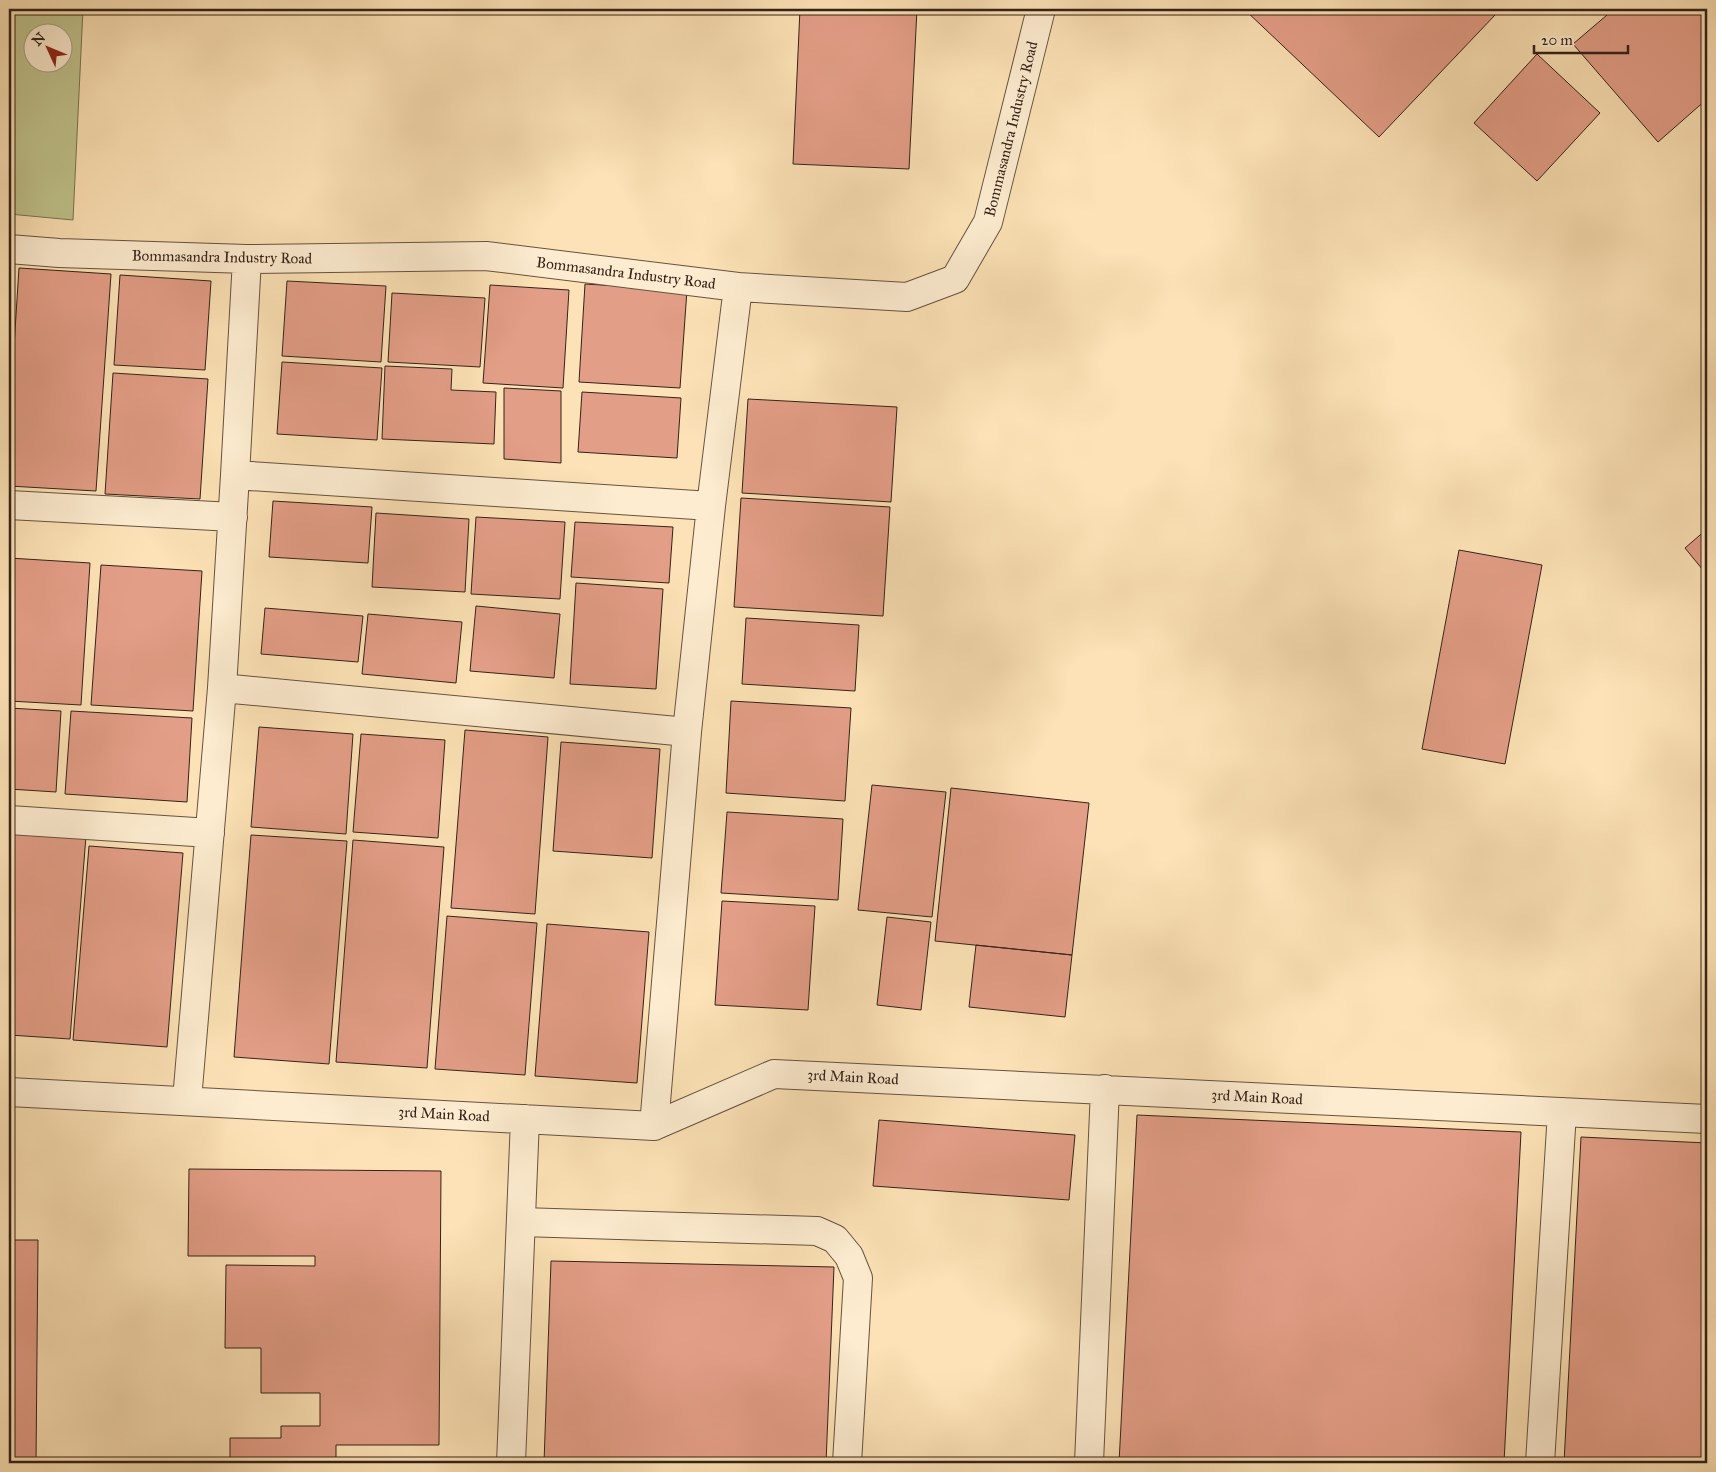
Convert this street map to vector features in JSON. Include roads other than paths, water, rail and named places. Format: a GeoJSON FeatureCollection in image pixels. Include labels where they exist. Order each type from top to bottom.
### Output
{"type":"FeatureCollection","features":[{"type":"Feature","properties":{"kind":"street","name":"Bommasandra Industry Road"},"geometry":{"type":"LineString","coordinates":[[9,249],[59,253],[247,259],[486,256],[738,286],[908,297],[955,279],[988,222],[1040,9]]}},
{"type":"Feature","properties":{"kind":"street"},"geometry":{"type":"LineString","coordinates":[[187,1100],[222,688],[236,475],[247,259]]}},
{"type":"Feature","properties":{"kind":"street"},"geometry":{"type":"LineString","coordinates":[[654,1126],[687,732],[710,506],[738,286]]}},
{"type":"Feature","properties":{"kind":"street"},"geometry":{"type":"LineString","coordinates":[[236,475],[710,506]]}},
{"type":"Feature","properties":{"kind":"street"},"geometry":{"type":"LineString","coordinates":[[9,505],[233,517]]}},
{"type":"Feature","properties":{"kind":"street"},"geometry":{"type":"LineString","coordinates":[[222,688],[687,732]]}},
{"type":"Feature","properties":{"kind":"street"},"geometry":{"type":"LineString","coordinates":[[9,820],[210,833]]}},
{"type":"Feature","properties":{"kind":"street","name":"3rd Main Road"},"geometry":{"type":"LineString","coordinates":[[9,1092],[654,1126],[774,1074],[1707,1119]]}},
{"type":"Feature","properties":{"kind":"street"},"geometry":{"type":"LineString","coordinates":[[1089,1463],[1105,1090]]}},
{"type":"Feature","properties":{"kind":"street"},"geometry":{"type":"LineString","coordinates":[[1540,1463],[1562,1112]]}},
{"type":"Feature","properties":{"kind":"street"},"geometry":{"type":"LineString","coordinates":[[511,1463],[525,1118]]}},
{"type":"Feature","properties":{"kind":"street"},"geometry":{"type":"LineString","coordinates":[[521,1222],[817,1231],[835,1240],[850,1256],[858,1278],[847,1463]]}}]}
